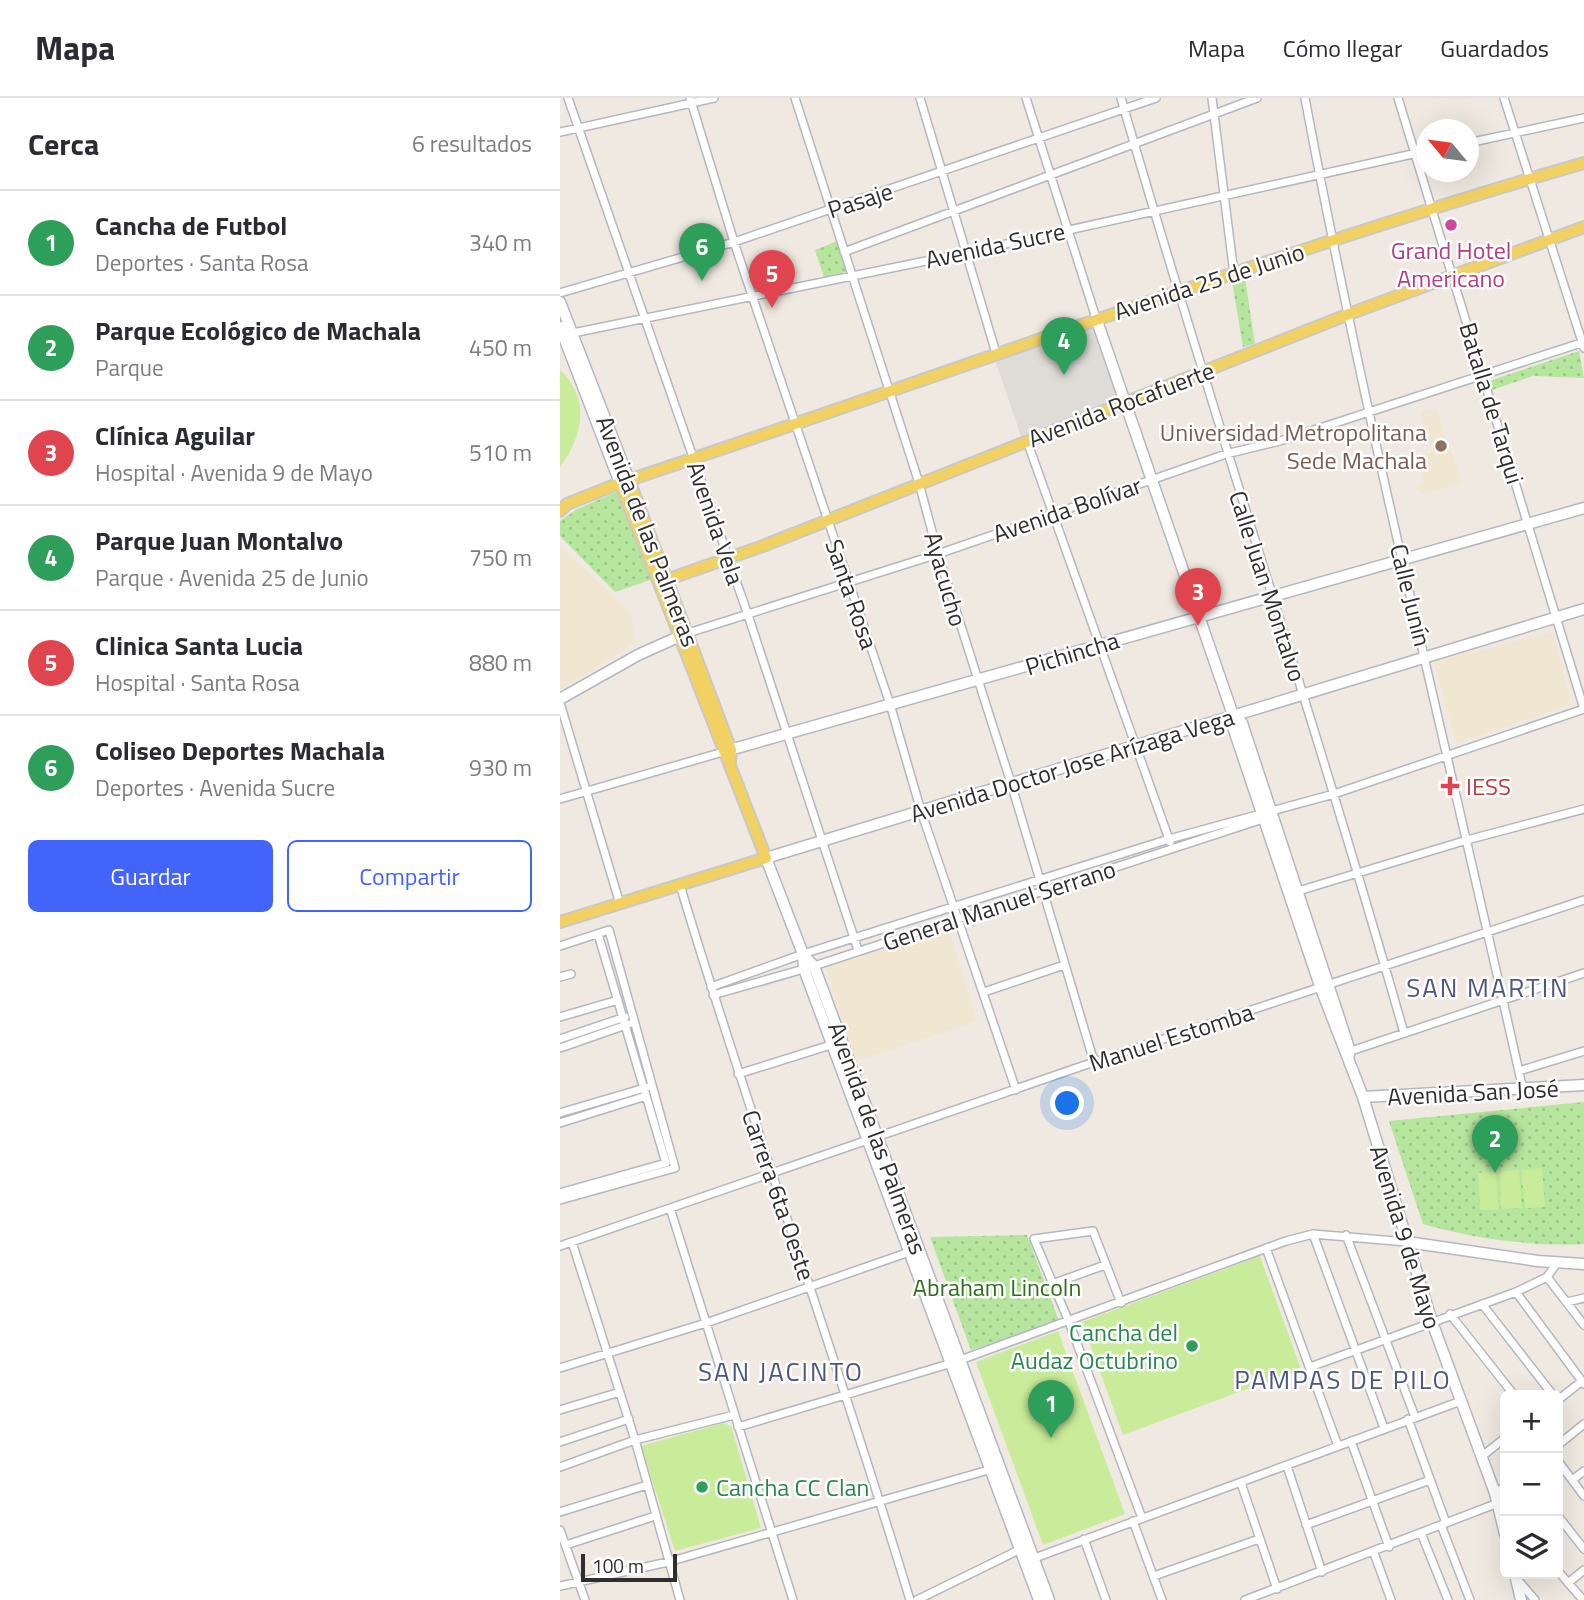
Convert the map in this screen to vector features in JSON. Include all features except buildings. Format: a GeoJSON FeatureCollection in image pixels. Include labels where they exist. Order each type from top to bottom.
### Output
{"type":"FeatureCollection","features":[{"type":"Feature","properties":{"kind":"main road","name":"Avenida 25 de Junio"},"geometry":{"type":"LineString","coordinates":[[562,507],[624,482],[1096,318],[1432,207],[1584,163]]}},
{"type":"Feature","properties":{"kind":"main road","name":"Avenida Rocafuerte"},"geometry":{"type":"LineString","coordinates":[[663,581],[827,521],[1349,314],[1584,228]]}},
{"type":"Feature","properties":{"kind":"main road","name":"Avenida de las Palmeras"},"geometry":{"type":"LineString","coordinates":[[624,482],[684,634],[766,858]]}},
{"type":"Feature","properties":{"kind":"main road","name":"Avenida Doctor Jose Arízaga Vega"},"geometry":{"type":"LineString","coordinates":[[560,922],[766,858]]}},
{"type":"Feature","properties":{"kind":"street","name":"Avenida Vela"},"geometry":{"type":"LineString","coordinates":[[568,98],[748,615],[858,950]]}},
{"type":"Feature","properties":{"kind":"street"},"geometry":{"type":"LineString","coordinates":[[560,132],[691,100],[714,98]]}},
{"type":"Feature","properties":{"kind":"street","name":"Ayacucho"},"geometry":{"type":"LineString","coordinates":[[795,98],[919,483],[976,681],[1011,783],[1094,1062]]}},
{"type":"Feature","properties":{"kind":"street"},"geometry":{"type":"LineString","coordinates":[[920,98],[996,353]]}},
{"type":"Feature","properties":{"kind":"street","name":"Avenida 9 de Mayo"},"geometry":{"type":"LineString","coordinates":[[1026,98],[1096,318],[1154,479],[1233,715],[1233,727],[1271,813],[1293,892],[1363,1097],[1432,1322],[1480,1457],[1499,1501]]}},
{"type":"Feature","properties":{"kind":"street","name":"Calle Juan Montalvo"},"geometry":{"type":"LineString","coordinates":[[1121,98],[1226,454],[1334,793],[1404,1032]]}},
{"type":"Feature","properties":{"kind":"street","name":"Pasaje"},"geometry":{"type":"LineString","coordinates":[[560,293],[734,242],[1156,98]]}},
{"type":"Feature","properties":{"kind":"street"},"geometry":{"type":"LineString","coordinates":[[1212,98],[1234,274]]}},
{"type":"Feature","properties":{"kind":"street"},"geometry":{"type":"LineString","coordinates":[[844,252],[1257,98]]}},
{"type":"Feature","properties":{"kind":"street","name":"Calle Junín"},"geometry":{"type":"LineString","coordinates":[[1305,98],[1402,563],[1448,754],[1523,1091]]}},
{"type":"Feature","properties":{"kind":"street","name":"Batalla de Tarqui"},"geometry":{"type":"LineString","coordinates":[[1398,98],[1584,709]]}},
{"type":"Feature","properties":{"kind":"street"},"geometry":{"type":"LineString","coordinates":[[1504,98],[1583,344]]}},
{"type":"Feature","properties":{"kind":"street","name":"Santa Rosa"},"geometry":{"type":"LineString","coordinates":[[691,100],[734,242],[847,584],[890,704],[921,811],[1016,1090]]}},
{"type":"Feature","properties":{"kind":"street"},"geometry":{"type":"LineString","coordinates":[[1479,141],[1584,118]]}},
{"type":"Feature","properties":{"kind":"street","name":"Avenida Sucre"},"geometry":{"type":"LineString","coordinates":[[565,331],[646,318],[965,253],[1415,153]]}},
{"type":"Feature","properties":{"kind":"street","name":"Avenida de las Palmeras"},"geometry":{"type":"LineString","coordinates":[[560,302],[565,331],[624,482]]}},
{"type":"Feature","properties":{"kind":"street","name":"Avenida Bolívar"},"geometry":{"type":"LineString","coordinates":[[560,701],[638,655],[684,634],[938,554],[1226,454],[1280,442],[1583,344]]}},
{"type":"Feature","properties":{"kind":"street"},"geometry":{"type":"LineString","coordinates":[[1027,441],[1173,848]]}},
{"type":"Feature","properties":{"kind":"street","name":"Pichincha"},"geometry":{"type":"LineString","coordinates":[[560,799],[728,754],[788,733],[1101,643],[1402,563],[1584,508]]}},
{"type":"Feature","properties":{"kind":"street","name":"Avenida Doctor Jose Arízaga Vega"},"geometry":{"type":"LineString","coordinates":[[766,858],[1584,609]]}},
{"type":"Feature","properties":{"kind":"street"},"geometry":{"type":"LineString","coordinates":[[560,701],[620,904]]}},
{"type":"Feature","properties":{"kind":"street","name":"General Manuel Serrano"},"geometry":{"type":"LineString","coordinates":[[713,995],[958,919],[1584,709]]}},
{"type":"Feature","properties":{"kind":"street"},"geometry":{"type":"LineString","coordinates":[[1293,892],[1467,840],[1584,809]]}},
{"type":"Feature","properties":{"kind":"street","name":"General Manuel Serrano"},"geometry":{"type":"LineString","coordinates":[[711,987],[803,954],[1169,839],[1271,813]]}},
{"type":"Feature","properties":{"kind":"street","name":"Avenida de las Palmeras"},"geometry":{"type":"LineString","coordinates":[[766,858],[838,1043],[1025,1547],[1049,1600]]}},
{"type":"Feature","properties":{"kind":"street","name":"Carrera 6ta Oeste"},"geometry":{"type":"LineString","coordinates":[[680,885],[738,1074],[847,1397],[911,1600]]}},
{"type":"Feature","properties":{"kind":"street","name":"Manuel Estomba"},"geometry":{"type":"LineString","coordinates":[[560,1246],[1094,1062],[1584,900]]}},
{"type":"Feature","properties":{"kind":"street"},"geometry":{"type":"LineString","coordinates":[[560,946],[609,930],[633,1018],[647,1090],[666,1163],[560,1193]]}},
{"type":"Feature","properties":{"kind":"street"},"geometry":{"type":"LineString","coordinates":[[560,1200],[675,1168],[624,1022],[598,934]]}},
{"type":"Feature","properties":{"kind":"street"},"geometry":{"type":"LineString","coordinates":[[984,992],[1064,965]]}},
{"type":"Feature","properties":{"kind":"street"},"geometry":{"type":"LineString","coordinates":[[1347,1054],[1404,1032],[1584,973]]}},
{"type":"Feature","properties":{"kind":"street"},"geometry":{"type":"LineString","coordinates":[[560,977],[571,974]]}},
{"type":"Feature","properties":{"kind":"street"},"geometry":{"type":"LineString","coordinates":[[560,1017],[618,1000]]}},
{"type":"Feature","properties":{"kind":"street"},"geometry":{"type":"LineString","coordinates":[[560,1048],[633,1018]]}},
{"type":"Feature","properties":{"kind":"street"},"geometry":{"type":"LineString","coordinates":[[560,1039],[624,1022]]}},
{"type":"Feature","properties":{"kind":"street"},"geometry":{"type":"LineString","coordinates":[[738,1074],[838,1043]]}},
{"type":"Feature","properties":{"kind":"street"},"geometry":{"type":"LineString","coordinates":[[1519,1071],[1584,1051]]}},
{"type":"Feature","properties":{"kind":"street","name":"Avenida San José"},"geometry":{"type":"LineString","coordinates":[[1363,1097],[1523,1091],[1584,1085]]}},
{"type":"Feature","properties":{"kind":"street"},"geometry":{"type":"LineString","coordinates":[[560,1113],[647,1090]]}},
{"type":"Feature","properties":{"kind":"street"},"geometry":{"type":"LineString","coordinates":[[560,1123],[647,1090]]}},
{"type":"Feature","properties":{"kind":"street"},"geometry":{"type":"LineString","coordinates":[[670,1208],[793,1600]]}},
{"type":"Feature","properties":{"kind":"street"},"geometry":{"type":"LineString","coordinates":[[1121,1303],[1093,1231],[1034,1239],[1069,1322],[1142,1518]]}},
{"type":"Feature","properties":{"kind":"street"},"geometry":{"type":"LineString","coordinates":[[1312,1234],[1384,1428]]}},
{"type":"Feature","properties":{"kind":"street"},"geometry":{"type":"LineString","coordinates":[[738,1427],[847,1397],[956,1361],[1266,1248],[1312,1234],[1346,1235],[1557,1263],[1584,1264]]}},
{"type":"Feature","properties":{"kind":"street"},"geometry":{"type":"LineString","coordinates":[[1346,1235],[1412,1418],[1470,1600]]}},
{"type":"Feature","properties":{"kind":"street"},"geometry":{"type":"LineString","coordinates":[[572,1242],[629,1419],[680,1600]]}},
{"type":"Feature","properties":{"kind":"street"},"geometry":{"type":"LineString","coordinates":[[1266,1248],[1338,1446]]}},
{"type":"Feature","properties":{"kind":"street"},"geometry":{"type":"LineString","coordinates":[[560,1367],[706,1323],[915,1250]]}},
{"type":"Feature","properties":{"kind":"street"},"geometry":{"type":"LineString","coordinates":[[1310,1367],[1516,1292],[1547,1278],[1557,1263]]}},
{"type":"Feature","properties":{"kind":"street"},"geometry":{"type":"LineString","coordinates":[[1052,1284],[1105,1265]]}},
{"type":"Feature","properties":{"kind":"street"},"geometry":{"type":"LineString","coordinates":[[1547,1278],[1584,1325]]}},
{"type":"Feature","properties":{"kind":"street"},"geometry":{"type":"LineString","coordinates":[[1516,1292],[1583,1383],[1563,1397]]}},
{"type":"Feature","properties":{"kind":"street"},"geometry":{"type":"LineString","coordinates":[[1567,1302],[1584,1298]]}},
{"type":"Feature","properties":{"kind":"street"},"geometry":{"type":"LineString","coordinates":[[1482,1304],[1549,1390]]}},
{"type":"Feature","properties":{"kind":"street"},"geometry":{"type":"LineString","coordinates":[[1450,1314],[1510,1390]]}},
{"type":"Feature","properties":{"kind":"street"},"geometry":{"type":"LineString","coordinates":[[560,1410],[620,1392]]}},
{"type":"Feature","properties":{"kind":"street"},"geometry":{"type":"LineString","coordinates":[[1030,1560],[1461,1401]]}},
{"type":"Feature","properties":{"kind":"street"},"geometry":{"type":"LineString","coordinates":[[560,1467],[635,1440],[734,1415]]}},
{"type":"Feature","properties":{"kind":"street"},"geometry":{"type":"LineString","coordinates":[[560,1442],[629,1419]]}},
{"type":"Feature","properties":{"kind":"street"},"geometry":{"type":"LineString","coordinates":[[1563,1440],[1584,1424]]}},
{"type":"Feature","properties":{"kind":"street"},"geometry":{"type":"LineString","coordinates":[[1351,1441],[1389,1547]]}},
{"type":"Feature","properties":{"kind":"street"},"geometry":{"type":"LineString","coordinates":[[1480,1457],[1500,1442]]}},
{"type":"Feature","properties":{"kind":"street"},"geometry":{"type":"LineString","coordinates":[[1287,1465],[1322,1572]]}},
{"type":"Feature","properties":{"kind":"street"},"geometry":{"type":"LineString","coordinates":[[560,1586],[668,1562],[996,1468]]}},
{"type":"Feature","properties":{"kind":"street"},"geometry":{"type":"LineString","coordinates":[[1563,1468],[1584,1496]]}},
{"type":"Feature","properties":{"kind":"street"},"geometry":{"type":"LineString","coordinates":[[1572,1480],[1584,1471]]}},
{"type":"Feature","properties":{"kind":"street"},"geometry":{"type":"LineString","coordinates":[[1306,1525],[1430,1480]]}},
{"type":"Feature","properties":{"kind":"street"},"geometry":{"type":"LineString","coordinates":[[1241,1483],[1277,1588]]}},
{"type":"Feature","properties":{"kind":"street"},"geometry":{"type":"LineString","coordinates":[[560,1512],[647,1485]]}},
{"type":"Feature","properties":{"kind":"street"},"geometry":{"type":"LineString","coordinates":[[1245,1600],[1374,1553],[1499,1501]]}},
{"type":"Feature","properties":{"kind":"street"},"geometry":{"type":"LineString","coordinates":[[566,1545],[655,1516]]}},
{"type":"Feature","properties":{"kind":"street"},"geometry":{"type":"LineString","coordinates":[[1133,1521],[1162,1600]]}},
{"type":"Feature","properties":{"kind":"street"},"geometry":{"type":"LineString","coordinates":[[1563,1522],[1584,1549]]}},
{"type":"Feature","properties":{"kind":"street"},"geometry":{"type":"LineString","coordinates":[[560,1530],[586,1600]]}},
{"type":"Feature","properties":{"kind":"street"},"geometry":{"type":"LineString","coordinates":[[1421,1534],[1448,1600]]}},
{"type":"Feature","properties":{"kind":"street"},"geometry":{"type":"LineString","coordinates":[[1084,1539],[1106,1600]]}},
{"type":"Feature","properties":{"kind":"street"},"geometry":{"type":"LineString","coordinates":[[1154,1576],[1259,1539]]}},
{"type":"Feature","properties":{"kind":"street"},"geometry":{"type":"LineString","coordinates":[[917,1600],[1025,1547]]}},
{"type":"Feature","properties":{"kind":"street"},"geometry":{"type":"LineString","coordinates":[[1374,1553],[1391,1600]]}},
{"type":"Feature","properties":{"kind":"street","name":"Avenida de las Palmeras"},"geometry":{"type":"LineString","coordinates":[[1030,1560],[1039,1600]]}},
{"type":"Feature","properties":{"kind":"street"},"geometry":{"type":"LineString","coordinates":[[1567,1583],[1584,1570]]}},
{"type":"Feature","properties":{"kind":"street"},"geometry":{"type":"LineString","coordinates":[[1563,1578],[1583,1600]]}},
{"type":"Feature","properties":{"kind":"street"},"geometry":{"type":"LineString","coordinates":[[1516,1579],[1521,1600]]}},
{"type":"Feature","properties":{"kind":"street"},"geometry":{"type":"LineString","coordinates":[[1518,1579],[1535,1600]]}},
{"type":"Feature","properties":{"kind":"shaded area"},"geometry":{"type":"Polygon","coordinates":[[[1093,323],[1119,399],[1021,436],[995,360],[1093,323]]]}},
{"type":"Feature","properties":{"kind":"shaded area","name":"Universidad Metropolitana Sede Machala"},"geometry":{"type":"Polygon","coordinates":[[[1436,408],[1462,482],[1422,494],[1415,486],[1424,483],[1418,463],[1394,470],[1392,462],[1413,453],[1415,457],[1432,452],[1421,412],[1436,408]]]}},
{"type":"Feature","properties":{"kind":"shaded area"},"geometry":{"type":"Polygon","coordinates":[[[560,546],[631,612],[635,643],[560,690],[560,546]]]}},
{"type":"Feature","properties":{"kind":"shaded area"},"geometry":{"type":"Polygon","coordinates":[[[1553,632],[1571,704],[1456,743],[1434,662],[1553,632]]]}},
{"type":"Feature","properties":{"kind":"shaded area"},"geometry":{"type":"Polygon","coordinates":[[[948,928],[977,1021],[856,1061],[826,968],[948,928]]]}},
{"type":"Feature","properties":{"kind":"green space"},"geometry":{"type":"Polygon","coordinates":[[[837,241],[846,272],[824,277],[815,250],[837,241]]]}},
{"type":"Feature","properties":{"kind":"green space"},"geometry":{"type":"Polygon","coordinates":[[[1245,278],[1255,344],[1243,347],[1232,281],[1245,278]]]}},
{"type":"Feature","properties":{"kind":"green space"},"geometry":{"type":"Polygon","coordinates":[[[1579,351],[1584,378],[1533,376],[1492,390],[1489,381],[1579,351]]]}},
{"type":"Feature","properties":{"kind":"green space"},"geometry":{"type":"Polygon","coordinates":[[[560,370],[576,393],[580,418],[574,443],[560,467],[560,370]]]}},
{"type":"Feature","properties":{"kind":"green space"},"geometry":{"type":"Polygon","coordinates":[[[619,491],[653,579],[615,592],[560,536],[560,521],[577,509],[619,491]]]}},
{"type":"Feature","properties":{"kind":"green space"},"geometry":{"type":"Polygon","coordinates":[[[1584,1102],[1584,1244],[1503,1240],[1423,1224],[1389,1121],[1584,1102]]]}},
{"type":"Feature","properties":{"kind":"green space"},"geometry":{"type":"Polygon","coordinates":[[[1542,1168],[1545,1207],[1525,1208],[1521,1170],[1542,1168]]]}},
{"type":"Feature","properties":{"kind":"green space"},"geometry":{"type":"Polygon","coordinates":[[[1519,1170],[1522,1208],[1501,1209],[1500,1171],[1519,1170]]]}},
{"type":"Feature","properties":{"kind":"green space"},"geometry":{"type":"Polygon","coordinates":[[[1496,1171],[1498,1210],[1480,1210],[1478,1173],[1496,1171]]]}},
{"type":"Feature","properties":{"kind":"green space","name":"Abraham Lincoln"},"geometry":{"type":"Polygon","coordinates":[[[1027,1235],[1059,1321],[971,1350],[930,1237],[1027,1235]]]}},
{"type":"Feature","properties":{"kind":"green space","name":"Cancha del Audaz Octubrino"},"geometry":{"type":"Polygon","coordinates":[[[1260,1256],[1301,1369],[1123,1435],[1082,1322],[1260,1256]]]}},
{"type":"Feature","properties":{"kind":"green space"},"geometry":{"type":"Polygon","coordinates":[[[1058,1331],[1125,1514],[1043,1545],[976,1362],[1058,1331]]]}},
{"type":"Feature","properties":{"kind":"green space","name":"Cancha CC Clan"},"geometry":{"type":"Polygon","coordinates":[[[723,1423],[731,1426],[761,1528],[675,1551],[641,1446],[723,1423]]]}},
{"type":"Feature","properties":{"kind":"place","name":"Grand Hotel Americano"},"geometry":{"type":"Point","coordinates":[1451,225]}},
{"type":"Feature","properties":{"kind":"place","name":"Coliseo Deportes Machala"},"geometry":{"type":"Point","coordinates":[702,281]}},
{"type":"Feature","properties":{"kind":"place","name":"Clinica Santa Lucia"},"geometry":{"type":"Point","coordinates":[772,308]}},
{"type":"Feature","properties":{"kind":"place","name":"Parque Juan Montalvo"},"geometry":{"type":"Point","coordinates":[1064,375]}},
{"type":"Feature","properties":{"kind":"place","name":"Universidad Metropolitana Sede Machala"},"geometry":{"type":"Point","coordinates":[1441,446]}},
{"type":"Feature","properties":{"kind":"place","name":"Clínica Aguilar"},"geometry":{"type":"Point","coordinates":[1198,626]}},
{"type":"Feature","properties":{"kind":"place","name":"IESS"},"geometry":{"type":"Point","coordinates":[1450,786]}},
{"type":"Feature","properties":{"kind":"place","name":"Parque Ecológico de Machala"},"geometry":{"type":"Point","coordinates":[1495,1173]}},
{"type":"Feature","properties":{"kind":"place","name":"Cancha del Audaz Octubrino"},"geometry":{"type":"Point","coordinates":[1192,1346]}},
{"type":"Feature","properties":{"kind":"place","name":"Cancha de Futbol"},"geometry":{"type":"Point","coordinates":[1051,1438]}},
{"type":"Feature","properties":{"kind":"place","name":"Cancha CC Clan"},"geometry":{"type":"Point","coordinates":[702,1487]}},
{"type":"Feature","properties":{"kind":"district","name":"SAN MARTIN"},"geometry":{"type":"Point","coordinates":[1488,987]}},
{"type":"Feature","properties":{"kind":"district","name":"SAN JACINTO"},"geometry":{"type":"Point","coordinates":[781,1371]}},
{"type":"Feature","properties":{"kind":"district","name":"PAMPAS DE PILO"},"geometry":{"type":"Point","coordinates":[1343,1379]}}]}
